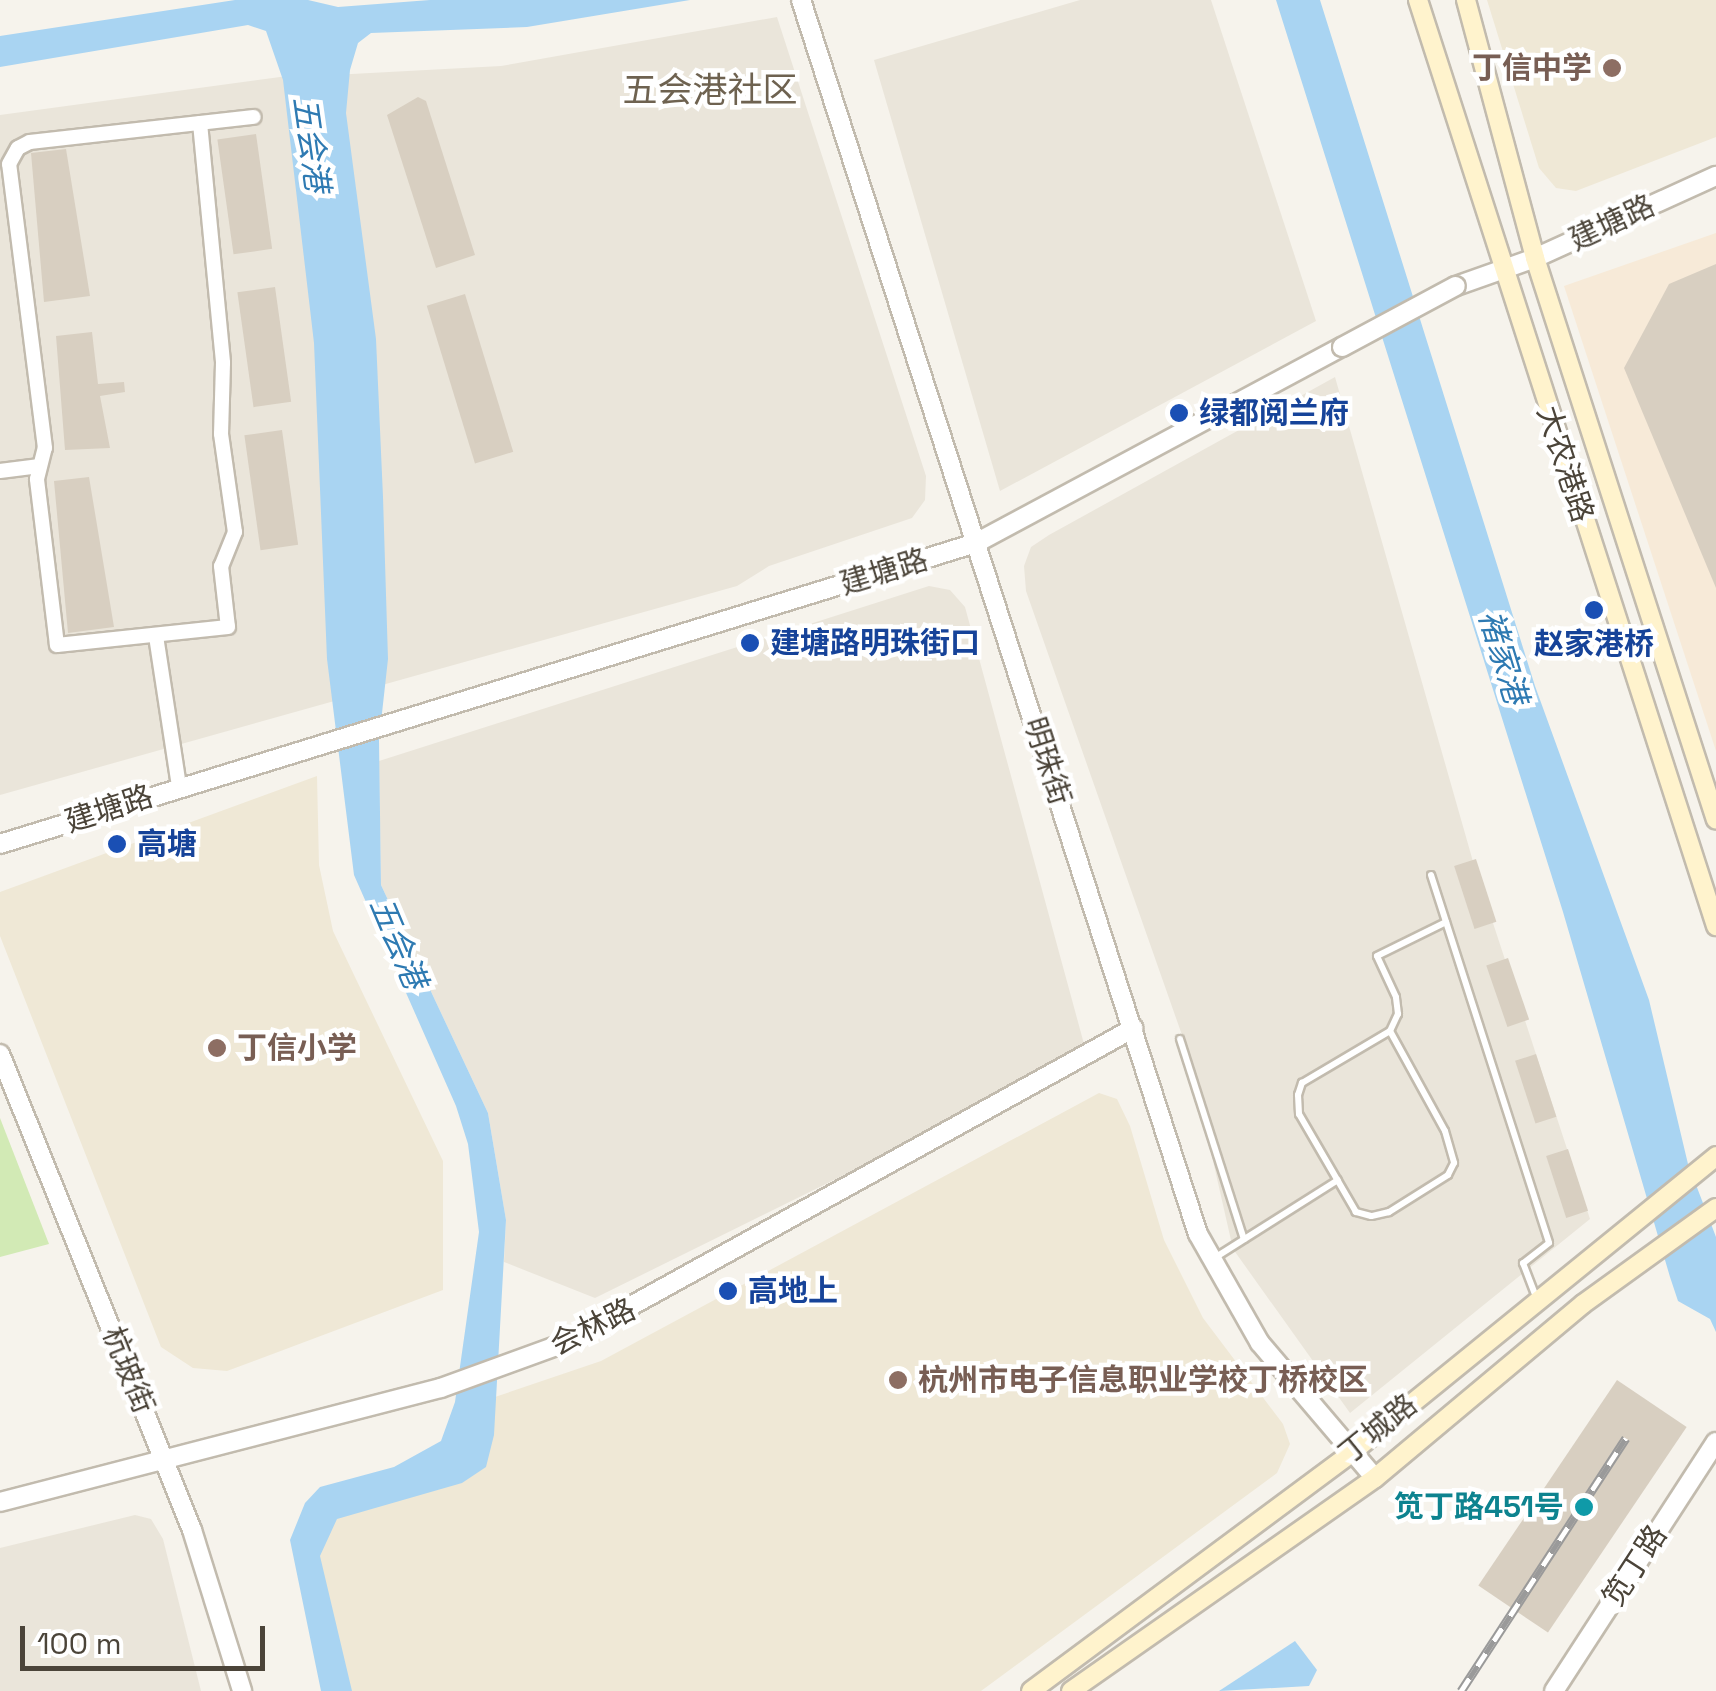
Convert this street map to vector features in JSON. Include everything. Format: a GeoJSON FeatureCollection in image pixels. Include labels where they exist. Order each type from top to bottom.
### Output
{"type":"FeatureCollection","features":[{"type":"Feature","properties":{"kind":"main road","name":"大农港路"},"geometry":{"type":"LineString","coordinates":[[1418,0],[1716,926]]}},
{"type":"Feature","properties":{"kind":"main road","name":"大农港路"},"geometry":{"type":"LineString","coordinates":[[1466,0],[1536,258],[1716,820]]}},
{"type":"Feature","properties":{"kind":"main road","name":"丁城路"},"geometry":{"type":"LineString","coordinates":[[1031,1691],[1351,1453],[1713,1159]]}},
{"type":"Feature","properties":{"kind":"main road","name":"丁城路"},"geometry":{"type":"LineString","coordinates":[[1071,1691],[1375,1478],[1584,1304],[1716,1208]]}},
{"type":"Feature","properties":{"kind":"street","name":"明珠街"},"geometry":{"type":"LineString","coordinates":[[801,0],[1211,1260],[1260,1342],[1375,1478]]}},
{"type":"Feature","properties":{"kind":"street"},"geometry":{"type":"LineString","coordinates":[[200,123],[224,362],[221,434],[236,532],[222,566],[228,627],[57,646],[40,466],[45,448],[9,164],[18,148],[30,142],[200,123],[254,117]]}},
{"type":"Feature","properties":{"kind":"street","name":"建塘路"},"geometry":{"type":"LineString","coordinates":[[0,844],[318,742],[976,543],[1456,286],[1501,265],[1536,258],[1716,176]]}},
{"type":"Feature","properties":{"kind":"street"},"geometry":{"type":"LineString","coordinates":[[0,471],[40,466]]}},
{"type":"Feature","properties":{"kind":"street"},"geometry":{"type":"LineString","coordinates":[[156,636],[180,786]]}},
{"type":"Feature","properties":{"kind":"street","name":"会林路"},"geometry":{"type":"LineString","coordinates":[[0,1502],[441,1388],[562,1344],[1134,1028]]}},
{"type":"Feature","properties":{"kind":"street","name":"杭玻街"},"geometry":{"type":"LineString","coordinates":[[0,1054],[165,1460],[242,1691]]}},
{"type":"Feature","properties":{"kind":"street","name":"笕丁路"},"geometry":{"type":"LineString","coordinates":[[1562,1686],[1716,1442]]}},
{"type":"Feature","properties":{"kind":"lane"},"geometry":{"type":"LineString","coordinates":[[1431,874],[1549,1242],[1524,1263],[1536,1300]]}},
{"type":"Feature","properties":{"kind":"lane"},"geometry":{"type":"LineString","coordinates":[[1390,1031],[1445,1131],[1454,1163],[1448,1175],[1389,1212],[1371,1216],[1356,1212],[1300,1114],[1302,1083],[1390,1031],[1398,1014],[1396,997],[1377,956],[1446,922]]}},
{"type":"Feature","properties":{"kind":"lane"},"geometry":{"type":"LineString","coordinates":[[1180,1039],[1244,1239]]}},
{"type":"Feature","properties":{"kind":"lane"},"geometry":{"type":"LineString","coordinates":[[1211,1260],[1338,1180]]}},
{"type":"Feature","properties":{"kind":"shaded area"},"geometry":{"type":"Polygon","coordinates":[[[1080,0],[1211,0],[1316,321],[1000,491],[874,60],[1080,0]]]}},
{"type":"Feature","properties":{"kind":"shaded area","name":"丁信中学"},"geometry":{"type":"Polygon","coordinates":[[[1487,0],[1716,0],[1716,137],[1576,191],[1556,188],[1539,168],[1487,0]]]}},
{"type":"Feature","properties":{"kind":"shaded area"},"geometry":{"type":"Polygon","coordinates":[[[777,17],[926,476],[925,500],[912,518],[769,566],[737,586],[375,687],[333,75],[501,66],[777,17]]]}},
{"type":"Feature","properties":{"kind":"shaded area"},"geometry":{"type":"Polygon","coordinates":[[[295,75],[345,698],[0,795],[0,115],[295,75]]]}},
{"type":"Feature","properties":{"kind":"shaded area"},"geometry":{"type":"Polygon","coordinates":[[[1716,233],[1716,751],[1564,286],[1716,233]]]}},
{"type":"Feature","properties":{"kind":"shaded area"},"geometry":{"type":"Polygon","coordinates":[[[1335,377],[1474,865],[1590,1219],[1350,1413],[1233,1249],[1189,1055],[1026,591],[1024,566],[1031,547],[1049,535],[1335,377]]]}},
{"type":"Feature","properties":{"kind":"shaded area"},"geometry":{"type":"Polygon","coordinates":[[[929,586],[950,590],[965,607],[1087,1055],[595,1298],[504,1262],[506,1220],[488,1113],[381,885],[379,761],[929,586]]]}},
{"type":"Feature","properties":{"kind":"shaded area","name":"丁信小学"},"geometry":{"type":"Polygon","coordinates":[[[317,776],[319,865],[333,931],[443,1161],[443,1290],[227,1371],[193,1368],[161,1347],[0,936],[0,892],[317,776]]]}},
{"type":"Feature","properties":{"kind":"shaded area","name":"杭州市电子信息职业学校丁桥校区"},"geometry":{"type":"Polygon","coordinates":[[[1099,1093],[1117,1099],[1130,1126],[1164,1240],[1203,1318],[1283,1424],[1290,1444],[1277,1473],[981,1691],[334,1691],[305,1532],[342,1495],[479,1470],[492,1398],[601,1361],[1099,1093]]]}},
{"type":"Feature","properties":{"kind":"shaded area"},"geometry":{"type":"Polygon","coordinates":[[[135,1515],[151,1519],[163,1539],[201,1691],[0,1691],[0,1548],[135,1515]]]}},
{"type":"Feature","properties":{"kind":"green space"},"geometry":{"type":"Polygon","coordinates":[[[0,1118],[49,1244],[0,1257],[0,1118]]]}},
{"type":"Feature","properties":{"kind":"water","name":"五会港"},"geometry":{"type":"Polygon","coordinates":[[[235,0],[308,0],[338,7],[430,0],[690,0],[527,27],[371,33],[358,43],[350,70],[346,113],[376,339],[383,497],[388,659],[379,740],[381,885],[488,1113],[506,1220],[494,1435],[486,1467],[462,1483],[337,1519],[320,1556],[352,1691],[321,1691],[290,1540],[305,1503],[320,1487],[394,1467],[441,1441],[455,1402],[479,1232],[468,1144],[456,1106],[354,875],[327,659],[314,343],[283,80],[266,31],[248,25],[0,67],[0,36],[235,0]]]}},
{"type":"Feature","properties":{"kind":"water","name":"褚家港"},"geometry":{"type":"Polygon","coordinates":[[[1276,0],[1320,0],[1535,686],[1649,1000],[1688,1164],[1716,1237],[1716,1332],[1710,1319],[1678,1301],[1670,1277],[1563,912],[1276,0]]]}},
{"type":"Feature","properties":{"kind":"water"},"geometry":{"type":"Polygon","coordinates":[[[1295,1641],[1317,1670],[1309,1686],[1219,1691],[1295,1641]]]}},
{"type":"Feature","properties":{"kind":"building"},"geometry":{"type":"Polygon","coordinates":[[[418,97],[426,101],[475,255],[436,268],[387,115],[418,97]]]}},
{"type":"Feature","properties":{"kind":"building"},"geometry":{"type":"Polygon","coordinates":[[[256,134],[272,249],[234,254],[217,139],[256,134]]]}},
{"type":"Feature","properties":{"kind":"building"},"geometry":{"type":"Polygon","coordinates":[[[66,149],[90,296],[44,302],[31,153],[66,149]]]}},
{"type":"Feature","properties":{"kind":"building"},"geometry":{"type":"Polygon","coordinates":[[[1716,264],[1716,588],[1624,368],[1669,284],[1716,264]]]}},
{"type":"Feature","properties":{"kind":"building"},"geometry":{"type":"Polygon","coordinates":[[[275,287],[291,402],[254,407],[237,292],[275,287]]]}},
{"type":"Feature","properties":{"kind":"building"},"geometry":{"type":"Polygon","coordinates":[[[465,294],[513,452],[475,463],[427,306],[465,294]]]}},
{"type":"Feature","properties":{"kind":"building"},"geometry":{"type":"Polygon","coordinates":[[[92,332],[98,384],[124,382],[125,392],[100,396],[110,448],[65,450],[56,336],[92,332]]]}},
{"type":"Feature","properties":{"kind":"building"},"geometry":{"type":"Polygon","coordinates":[[[282,430],[298,545],[261,550],[244,435],[282,430]]]}},
{"type":"Feature","properties":{"kind":"building"},"geometry":{"type":"Polygon","coordinates":[[[89,477],[114,627],[68,633],[54,481],[89,477]]]}},
{"type":"Feature","properties":{"kind":"building"},"geometry":{"type":"Polygon","coordinates":[[[1476,859],[1496,922],[1475,929],[1454,866],[1476,859]]]}},
{"type":"Feature","properties":{"kind":"building"},"geometry":{"type":"Polygon","coordinates":[[[1508,958],[1529,1019],[1507,1027],[1486,965],[1508,958]]]}},
{"type":"Feature","properties":{"kind":"building"},"geometry":{"type":"Polygon","coordinates":[[[1536,1054],[1556,1117],[1535,1124],[1515,1061],[1536,1054]]]}},
{"type":"Feature","properties":{"kind":"building"},"geometry":{"type":"Polygon","coordinates":[[[1568,1149],[1588,1211],[1566,1218],[1546,1156],[1568,1149]]]}},
{"type":"Feature","properties":{"kind":"building","name":"笕丁路451号"},"geometry":{"type":"Polygon","coordinates":[[[1617,1380],[1687,1427],[1548,1633],[1478,1586],[1617,1380]]]}},
{"type":"Feature","properties":{"kind":"railway"},"geometry":{"type":"LineString","coordinates":[[1461,1691],[1626,1438]]}},
{"type":"Feature","properties":{"kind":"place","name":"丁信中学"},"geometry":{"type":"Point","coordinates":[1612,68]}},
{"type":"Feature","properties":{"kind":"place","name":"绿都阅兰府"},"geometry":{"type":"Point","coordinates":[1179,413]}},
{"type":"Feature","properties":{"kind":"place","name":"赵家港桥"},"geometry":{"type":"Point","coordinates":[1594,610]}},
{"type":"Feature","properties":{"kind":"place","name":"建塘路明珠街口"},"geometry":{"type":"Point","coordinates":[750,643]}},
{"type":"Feature","properties":{"kind":"place","name":"高塘"},"geometry":{"type":"Point","coordinates":[117,844]}},
{"type":"Feature","properties":{"kind":"place","name":"丁信小学"},"geometry":{"type":"Point","coordinates":[217,1048]}},
{"type":"Feature","properties":{"kind":"place","name":"高地上"},"geometry":{"type":"Point","coordinates":[728,1291]}},
{"type":"Feature","properties":{"kind":"place","name":"杭州市电子信息职业学校丁桥校区"},"geometry":{"type":"Point","coordinates":[898,1380]}},
{"type":"Feature","properties":{"kind":"place","name":"笕丁路451号"},"geometry":{"type":"Point","coordinates":[1584,1507]}},
{"type":"Feature","properties":{"kind":"district","name":"五会港社区"},"geometry":{"type":"Point","coordinates":[710,90]}}]}
